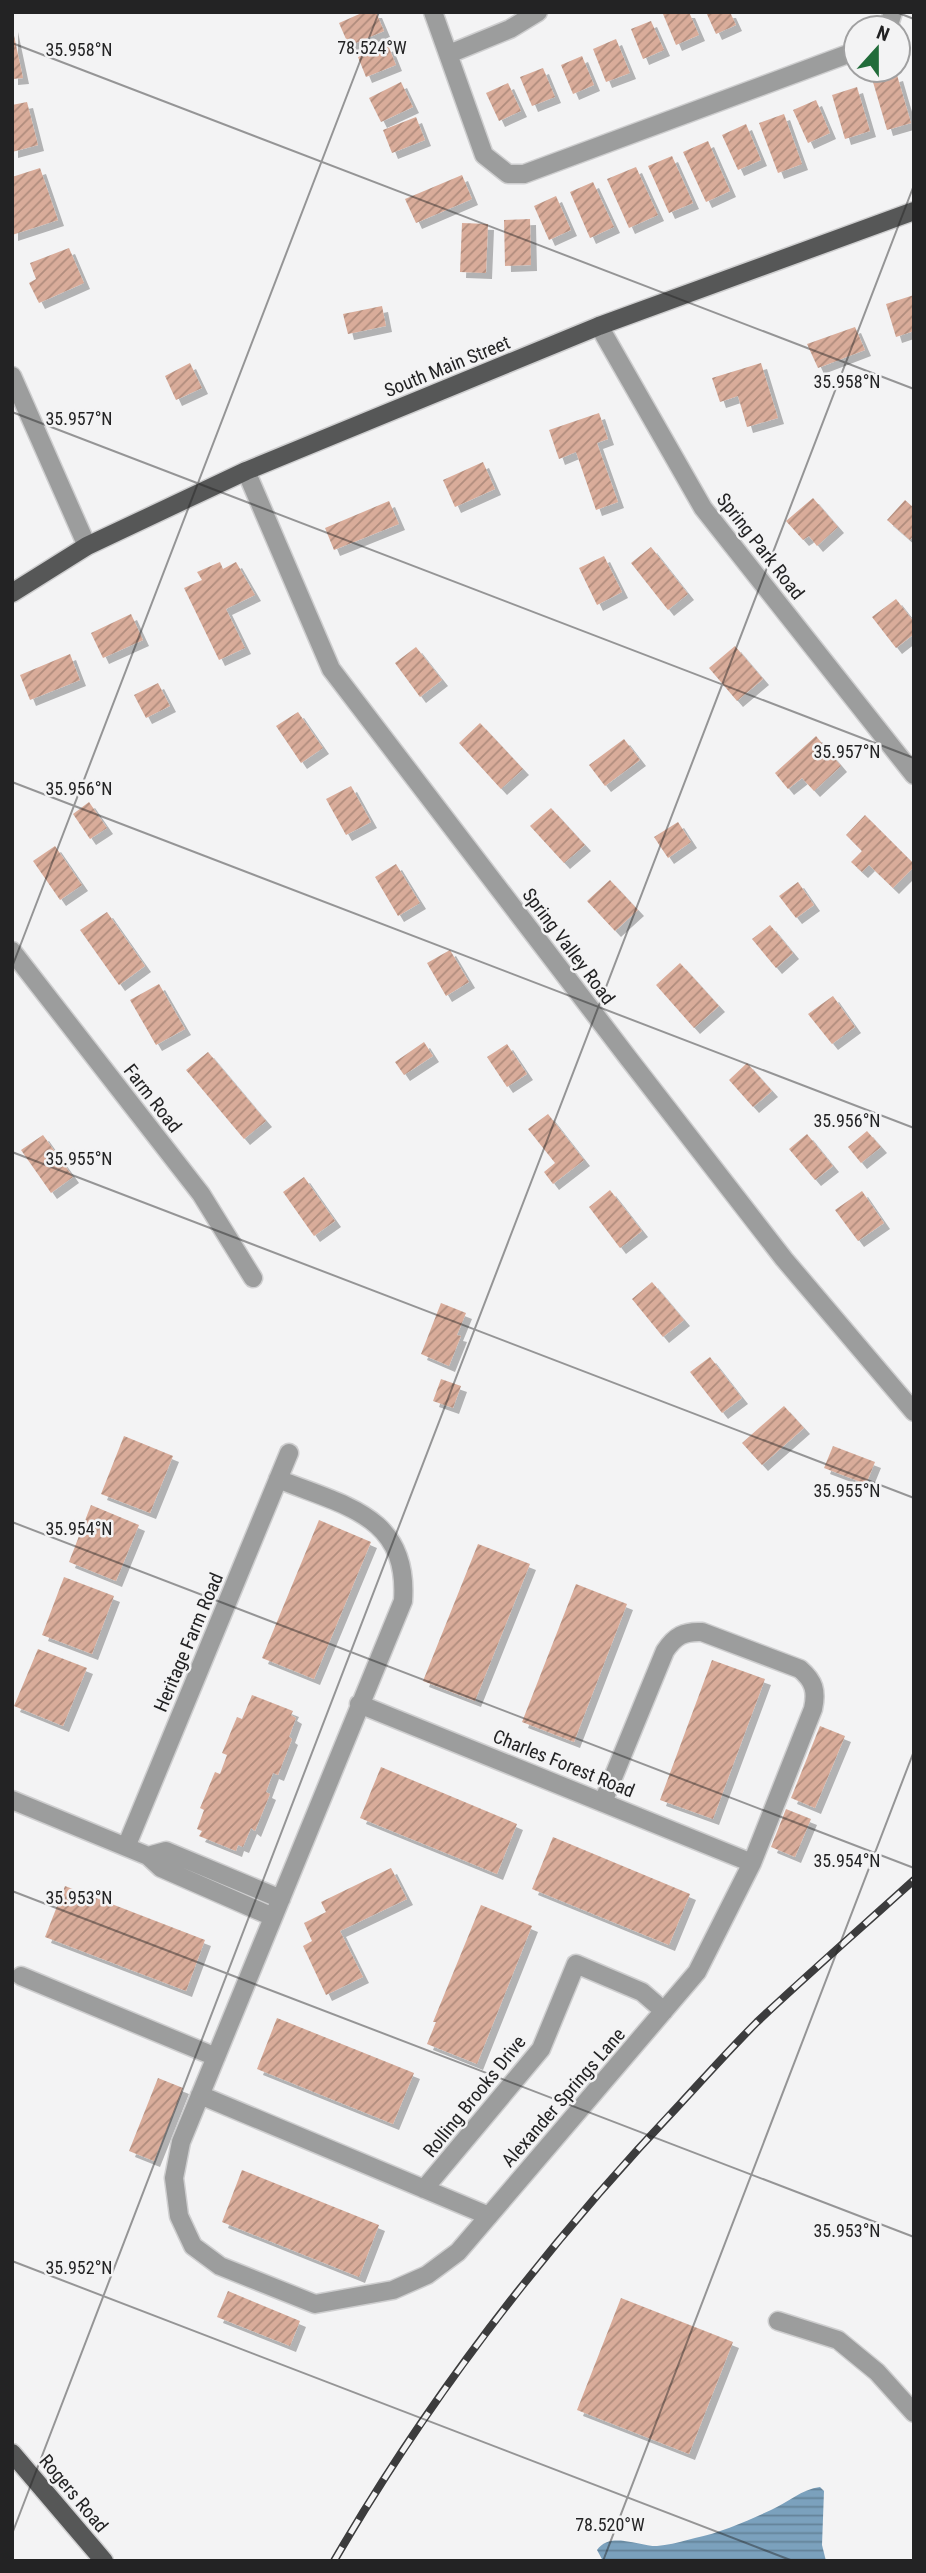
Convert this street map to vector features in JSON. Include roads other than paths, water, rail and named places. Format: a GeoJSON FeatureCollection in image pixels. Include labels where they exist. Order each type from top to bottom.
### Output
{"type":"FeatureCollection","features":[{"type":"Feature","properties":{"kind":"main road","name":"South Main Street"},"geometry":{"type":"LineString","coordinates":[[12,593],[87,546],[246,471],[599,326],[914,211]]}},
{"type":"Feature","properties":{"kind":"main road","name":"Rogers Road"},"geometry":{"type":"LineString","coordinates":[[12,2453],[104,2561]]}},
{"type":"Feature","properties":{"kind":"street"},"geometry":{"type":"LineString","coordinates":[[433,12],[484,155],[508,174],[524,174],[842,56]]}},
{"type":"Feature","properties":{"kind":"street"},"geometry":{"type":"LineString","coordinates":[[449,54],[510,29],[538,12]]}},
{"type":"Feature","properties":{"kind":"street","name":"Spring Park Road"},"geometry":{"type":"LineString","coordinates":[[599,326],[703,508],[914,775]]}},
{"type":"Feature","properties":{"kind":"street"},"geometry":{"type":"LineString","coordinates":[[12,376],[17,399],[87,546]]}},
{"type":"Feature","properties":{"kind":"street","name":"Spring Valley Road"},"geometry":{"type":"LineString","coordinates":[[246,471],[331,668],[776,1248],[914,1412]]}},
{"type":"Feature","properties":{"kind":"street","name":"Farm Road"},"geometry":{"type":"LineString","coordinates":[[12,951],[201,1195],[253,1278]]}},
{"type":"Feature","properties":{"kind":"street","name":"Heritage Farm Road"},"geometry":{"type":"LineString","coordinates":[[126,1847],[289,1452]]}},
{"type":"Feature","properties":{"kind":"street","name":"Alexander Springs Lane"},"geometry":{"type":"LineString","coordinates":[[278,1479],[369,1517],[389,1535],[405,1578],[403,1601],[181,2142],[174,2178],[179,2216],[193,2245],[220,2266],[315,2304],[393,2290],[427,2275],[458,2252],[697,1972],[752,1863],[817,1695],[810,1678],[800,1669],[702,1632],[688,1631],[673,1639],[665,1651],[603,1802]]}},
{"type":"Feature","properties":{"kind":"street","name":"Charles Forest Road"},"geometry":{"type":"LineString","coordinates":[[359,1704],[752,1863]]}},
{"type":"Feature","properties":{"kind":"street"},"geometry":{"type":"LineString","coordinates":[[12,1800],[148,1856],[161,1868],[274,1917]]}},
{"type":"Feature","properties":{"kind":"street"},"geometry":{"type":"LineString","coordinates":[[148,1856],[166,1851],[281,1899]]}},
{"type":"Feature","properties":{"kind":"street","name":"Rolling Brooks Drive"},"geometry":{"type":"LineString","coordinates":[[424,2189],[541,2049],[576,1964],[642,1992],[664,2011]]}},
{"type":"Feature","properties":{"kind":"street"},"geometry":{"type":"LineString","coordinates":[[22,1976],[216,2057]]}},
{"type":"Feature","properties":{"kind":"street"},"geometry":{"type":"LineString","coordinates":[[200,2095],[489,2216]]}},
{"type":"Feature","properties":{"kind":"street"},"geometry":{"type":"LineString","coordinates":[[778,2321],[838,2340],[877,2372],[914,2413]]}},
{"type":"Feature","properties":{"kind":"water"},"geometry":{"type":"Polygon","coordinates":[[[820,2487],[824,2491],[822,2545],[826,2561],[603,2561],[597,2550],[609,2541],[657,2546],[704,2536],[777,2507],[807,2490],[820,2487]]]}},
{"type":"Feature","properties":{"kind":"railway"},"geometry":{"type":"LineString","coordinates":[[334,2561],[410,2439],[451,2380],[494,2322],[585,2210],[757,2022],[914,1880]]}}]}
